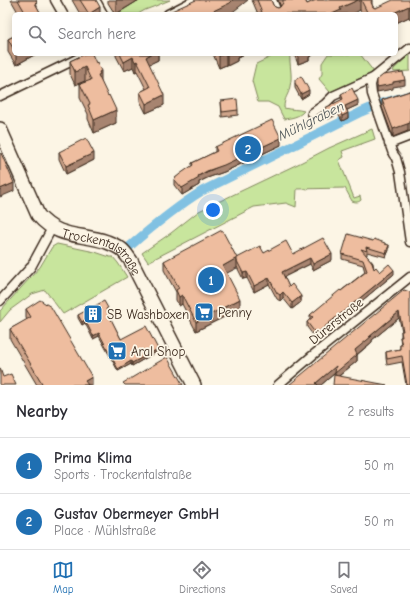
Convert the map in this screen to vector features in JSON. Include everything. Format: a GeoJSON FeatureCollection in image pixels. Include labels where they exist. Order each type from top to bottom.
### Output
{"type":"FeatureCollection","features":[{"type":"Feature","properties":{"kind":"main road","name":"Trockentalstraße"},"geometry":{"type":"LineString","coordinates":[[0,129],[38,215],[44,222],[63,233],[99,240],[117,246],[123,250],[137,272],[194,385]]}},
{"type":"Feature","properties":{"kind":"street"},"geometry":{"type":"LineString","coordinates":[[55,0],[62,12]]}},
{"type":"Feature","properties":{"kind":"street"},"geometry":{"type":"LineString","coordinates":[[172,12],[195,0]]}},
{"type":"Feature","properties":{"kind":"street"},"geometry":{"type":"LineString","coordinates":[[272,0],[277,12]]}},
{"type":"Feature","properties":{"kind":"street"},"geometry":{"type":"LineString","coordinates":[[97,1],[102,12]]}},
{"type":"Feature","properties":{"kind":"street"},"geometry":{"type":"LineString","coordinates":[[312,113],[333,96],[373,78],[410,48]]}},
{"type":"Feature","properties":{"kind":"street"},"geometry":{"type":"LineString","coordinates":[[0,96],[83,56]]}},
{"type":"Feature","properties":{"kind":"street"},"geometry":{"type":"LineString","coordinates":[[373,78],[371,89],[375,105],[400,172],[410,242]]}},
{"type":"Feature","properties":{"kind":"street"},"geometry":{"type":"LineString","coordinates":[[389,144],[410,136]]}},
{"type":"Feature","properties":{"kind":"street"},"geometry":{"type":"LineString","coordinates":[[0,301],[31,267],[52,228]]}},
{"type":"Feature","properties":{"kind":"street","name":"Dürerstraße"},"geometry":{"type":"LineString","coordinates":[[278,385],[410,277]]}},
{"type":"Feature","properties":{"kind":"green space"},"geometry":{"type":"Polygon","coordinates":[[[139,0],[170,0],[142,12],[120,12],[139,0]]]}},
{"type":"Feature","properties":{"kind":"green space"},"geometry":{"type":"Polygon","coordinates":[[[410,54],[410,71],[393,71],[394,69],[410,54]]]}},
{"type":"Feature","properties":{"kind":"green space"},"geometry":{"type":"Polygon","coordinates":[[[273,56],[290,56],[291,82],[284,108],[304,111],[302,113],[292,118],[284,119],[278,107],[268,102],[258,102],[252,81],[256,64],[273,56]]]}},
{"type":"Feature","properties":{"kind":"green space"},"geometry":{"type":"Polygon","coordinates":[[[327,56],[362,56],[374,72],[330,92],[319,79],[322,74],[322,63],[327,56]]]}},
{"type":"Feature","properties":{"kind":"green space"},"geometry":{"type":"Polygon","coordinates":[[[372,129],[375,139],[342,151],[344,157],[339,160],[354,198],[360,196],[361,200],[359,202],[352,201],[345,188],[297,189],[296,207],[286,203],[254,207],[148,262],[142,253],[199,211],[329,148],[372,129]]]}},
{"type":"Feature","properties":{"kind":"green space"},"geometry":{"type":"Polygon","coordinates":[[[57,244],[113,257],[127,277],[63,314],[45,290],[32,294],[10,310],[0,322],[0,311],[40,267],[52,247],[57,244]]]}},
{"type":"Feature","properties":{"kind":"building"},"geometry":{"type":"Polygon","coordinates":[[[18,0],[37,1],[35,3],[40,12],[25,12],[18,0]]]}},
{"type":"Feature","properties":{"kind":"building"},"geometry":{"type":"Polygon","coordinates":[[[80,0],[96,0],[100,7],[92,12],[88,12],[80,0]]]}},
{"type":"Feature","properties":{"kind":"building"},"geometry":{"type":"Polygon","coordinates":[[[196,0],[233,0],[211,12],[169,12],[196,0]]]}},
{"type":"Feature","properties":{"kind":"building"},"geometry":{"type":"Polygon","coordinates":[[[257,0],[271,0],[273,5],[278,8],[283,3],[283,0],[305,0],[307,4],[316,0],[358,0],[340,8],[341,10],[336,12],[262,12],[257,0]]]}},
{"type":"Feature","properties":{"kind":"building"},"geometry":{"type":"Polygon","coordinates":[[[361,0],[372,0],[371,2],[375,8],[393,0],[410,0],[410,8],[409,6],[396,12],[367,12],[361,0]]]}},
{"type":"Feature","properties":{"kind":"building"},"geometry":{"type":"Polygon","coordinates":[[[12,37],[12,46],[8,39],[12,37]]]}},
{"type":"Feature","properties":{"kind":"building"},"geometry":{"type":"Polygon","coordinates":[[[81,56],[93,56],[101,71],[98,75],[116,110],[94,120],[88,105],[90,104],[80,84],[91,80],[85,67],[75,72],[70,61],[81,56]]]}},
{"type":"Feature","properties":{"kind":"building"},"geometry":{"type":"Polygon","coordinates":[[[121,56],[148,56],[146,57],[164,95],[146,104],[140,92],[150,87],[137,61],[135,62],[133,57],[124,62],[121,56]]]}},
{"type":"Feature","properties":{"kind":"building"},"geometry":{"type":"Polygon","coordinates":[[[403,72],[405,80],[377,87],[377,80],[383,75],[403,72]]]}},
{"type":"Feature","properties":{"kind":"building"},"geometry":{"type":"Polygon","coordinates":[[[301,76],[309,90],[301,94],[295,80],[301,76]]]}},
{"type":"Feature","properties":{"kind":"building"},"geometry":{"type":"Polygon","coordinates":[[[352,88],[358,100],[345,106],[348,113],[342,116],[338,109],[328,114],[325,108],[343,99],[341,94],[352,88]]]}},
{"type":"Feature","properties":{"kind":"building"},"geometry":{"type":"Polygon","coordinates":[[[410,91],[410,123],[393,129],[382,100],[410,91]]]}},
{"type":"Feature","properties":{"kind":"building"},"geometry":{"type":"Polygon","coordinates":[[[237,99],[238,110],[222,112],[221,101],[237,99]]]}},
{"type":"Feature","properties":{"kind":"building"},"geometry":{"type":"Polygon","coordinates":[[[272,120],[281,138],[224,165],[207,171],[198,176],[199,178],[182,188],[174,179],[193,165],[192,163],[217,151],[215,147],[272,120]]]}},
{"type":"Feature","properties":{"kind":"building"},"geometry":{"type":"Polygon","coordinates":[[[86,138],[94,153],[66,166],[59,152],[86,138]]]}},
{"type":"Feature","properties":{"kind":"building"},"geometry":{"type":"Polygon","coordinates":[[[1,153],[14,183],[0,189],[0,154],[1,153]]]}},
{"type":"Feature","properties":{"kind":"building"},"geometry":{"type":"Polygon","coordinates":[[[222,230],[237,258],[223,266],[240,299],[196,322],[182,295],[179,297],[176,290],[179,288],[164,261],[222,230]]]}},
{"type":"Feature","properties":{"kind":"building"},"geometry":{"type":"Polygon","coordinates":[[[348,234],[373,241],[374,239],[389,245],[386,253],[366,247],[367,251],[361,249],[373,263],[374,269],[376,267],[380,272],[389,264],[394,270],[316,334],[307,322],[313,317],[310,315],[340,290],[341,291],[367,271],[363,260],[342,254],[348,234]]]}},
{"type":"Feature","properties":{"kind":"building"},"geometry":{"type":"Polygon","coordinates":[[[323,238],[332,254],[313,264],[310,258],[282,272],[289,287],[292,284],[301,296],[292,303],[283,292],[280,295],[277,293],[269,278],[254,286],[247,272],[243,273],[237,261],[237,258],[260,246],[264,253],[286,241],[293,254],[323,238]]]}},
{"type":"Feature","properties":{"kind":"building"},"geometry":{"type":"Polygon","coordinates":[[[404,290],[410,292],[410,385],[407,385],[402,356],[387,359],[386,352],[400,349],[400,345],[402,345],[400,337],[402,337],[401,331],[403,331],[399,312],[355,350],[357,355],[335,373],[336,366],[316,383],[318,385],[289,385],[404,290]]]}},
{"type":"Feature","properties":{"kind":"building"},"geometry":{"type":"Polygon","coordinates":[[[40,300],[51,307],[92,377],[85,381],[88,385],[43,385],[10,329],[31,317],[26,309],[40,300]]]}},
{"type":"Feature","properties":{"kind":"building"},"geometry":{"type":"Polygon","coordinates":[[[104,301],[108,308],[106,309],[121,339],[146,326],[158,349],[132,363],[131,361],[118,369],[99,333],[93,336],[85,320],[82,322],[78,315],[104,301]]]}},
{"type":"Feature","properties":{"kind":"building"},"geometry":{"type":"Polygon","coordinates":[[[167,357],[183,385],[125,385],[123,383],[167,357]]]}},
{"type":"Feature","properties":{"kind":"building"},"geometry":{"type":"Polygon","coordinates":[[[0,368],[3,377],[11,374],[16,385],[0,385],[0,368]]]}},
{"type":"Feature","properties":{"kind":"building"},"geometry":{"type":"Polygon","coordinates":[[[334,375],[387,385],[333,385],[334,375]]]}},
{"type":"Feature","properties":{"kind":"waterway","name":"Mühlgraben"},"geometry":{"type":"LineString","coordinates":[[129,247],[164,218],[202,191],[361,112],[382,103],[410,95]]}},
{"type":"Feature","properties":{"kind":"place","name":"Gustav Obermeyer GmbH"},"geometry":{"type":"Point","coordinates":[248,149]}},
{"type":"Feature","properties":{"kind":"place","name":"Prima Klima"},"geometry":{"type":"Point","coordinates":[211,280]}},
{"type":"Feature","properties":{"kind":"place","name":"Penny"},"geometry":{"type":"Point","coordinates":[204,312]}},
{"type":"Feature","properties":{"kind":"place","name":"SB Washboxen"},"geometry":{"type":"Point","coordinates":[93,314]}},
{"type":"Feature","properties":{"kind":"place","name":"Aral Shop"},"geometry":{"type":"Point","coordinates":[117,351]}}]}
